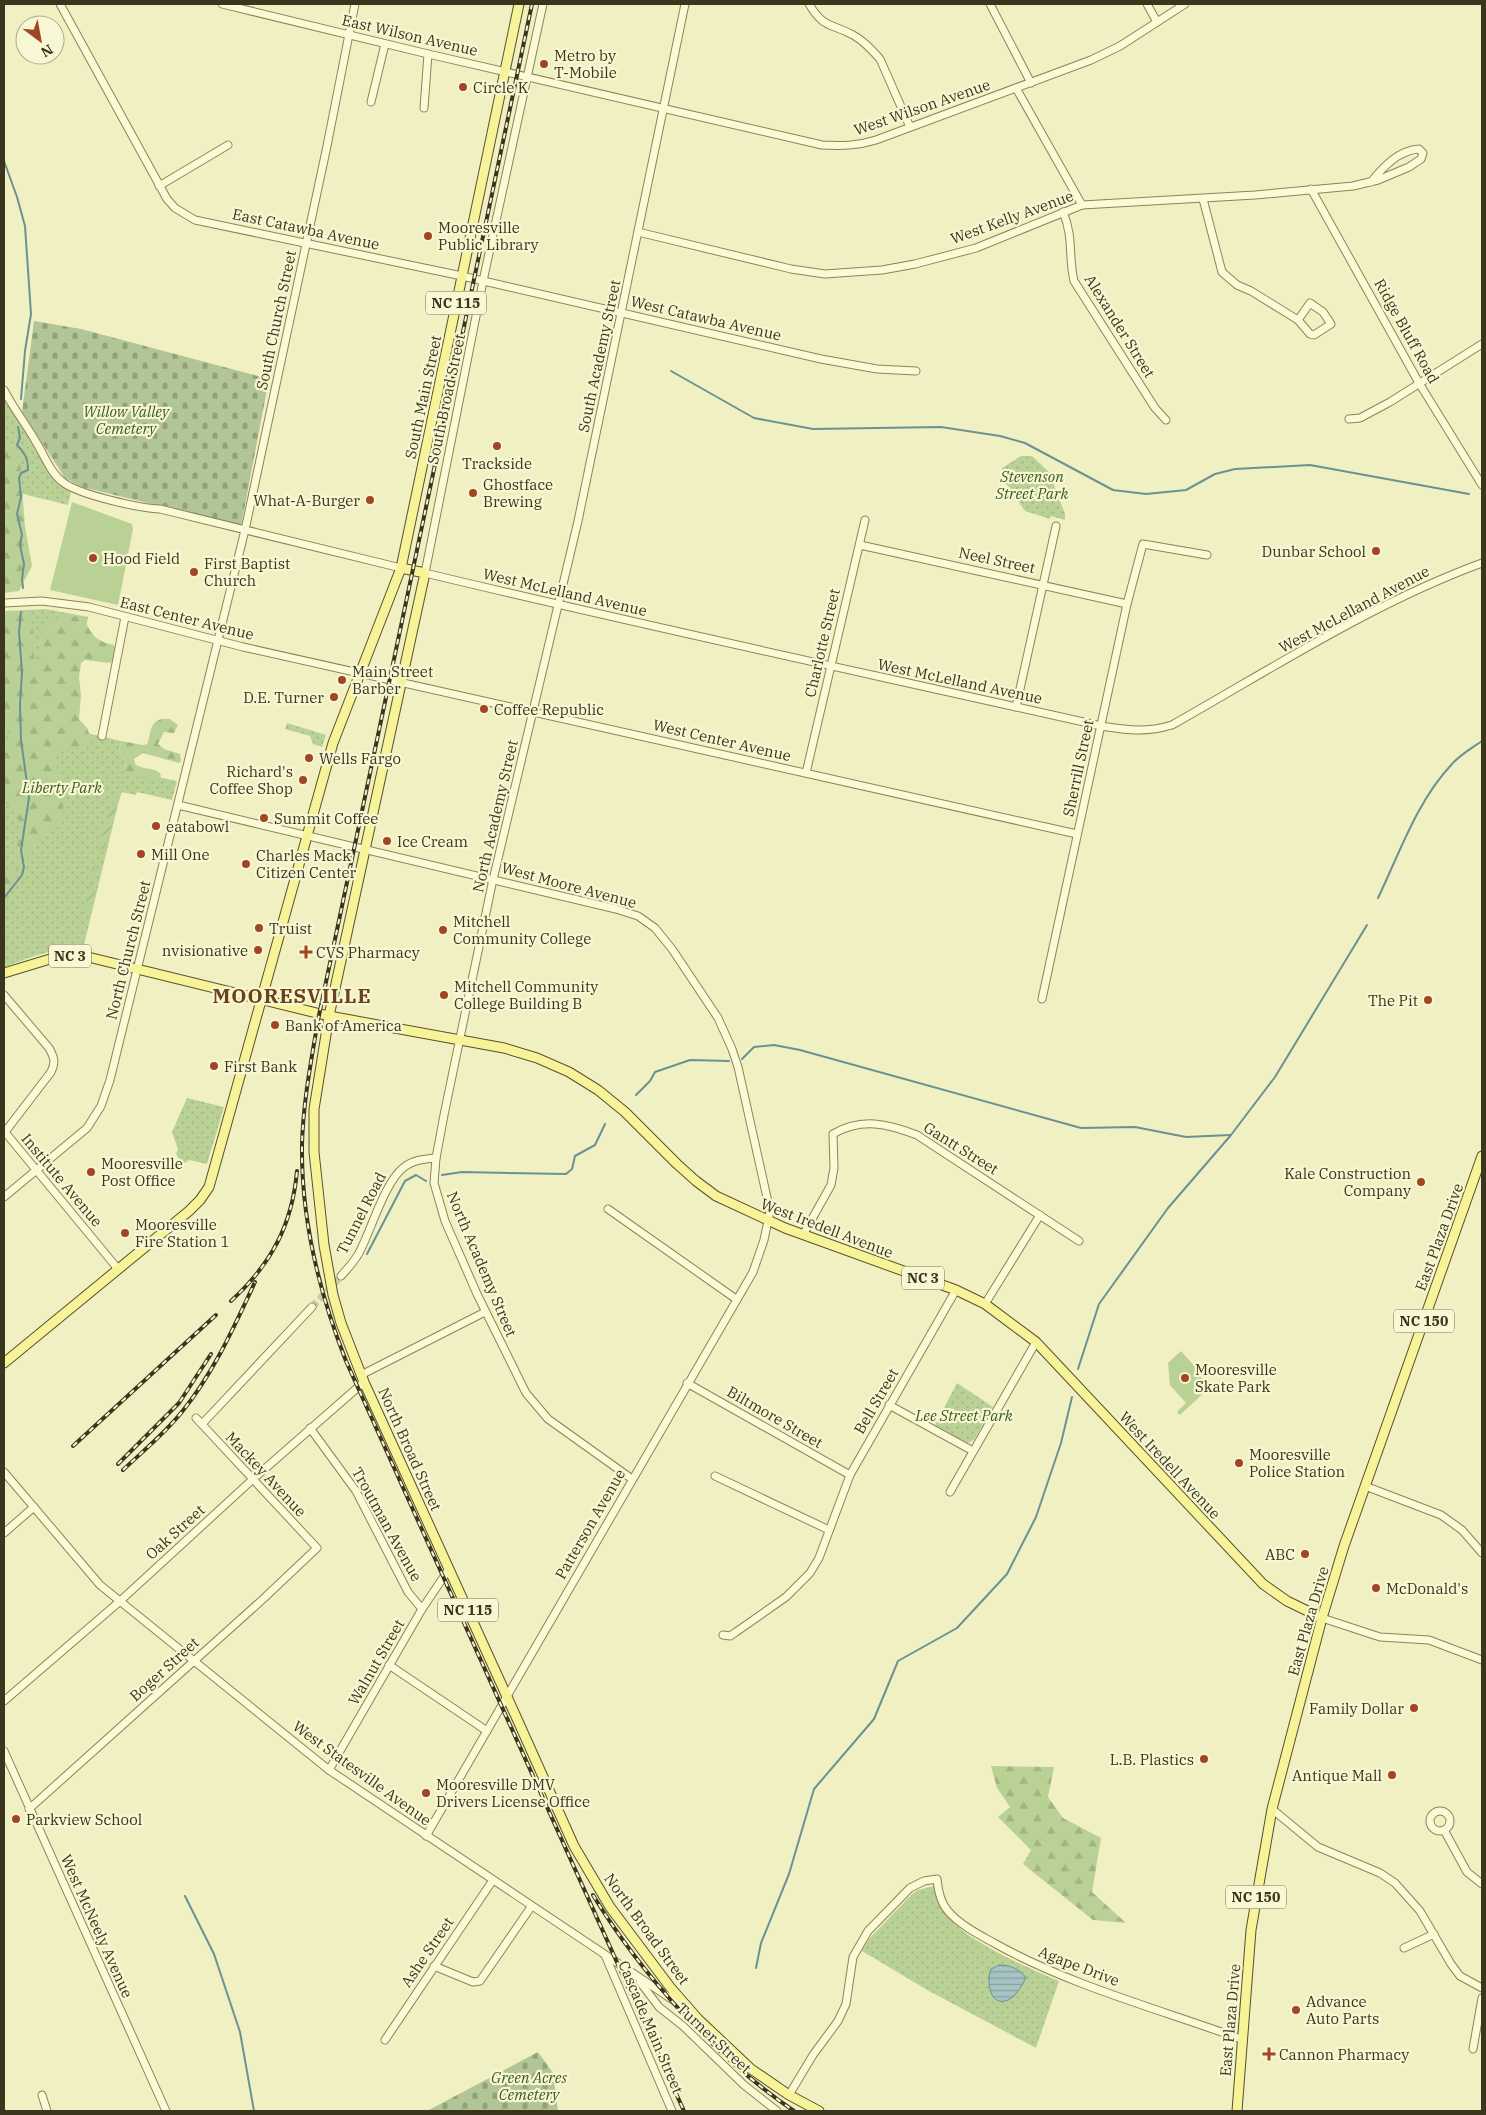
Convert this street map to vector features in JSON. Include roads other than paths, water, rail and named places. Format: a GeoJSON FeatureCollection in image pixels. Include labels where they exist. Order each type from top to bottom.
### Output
{"type":"FeatureCollection","features":[{"type":"Feature","properties":{"kind":"main road","name":"South Main Street"},"geometry":{"type":"LineString","coordinates":[[4,1363],[189,1211],[209,1187],[333,744],[401,568],[518,4]]}},
{"type":"Feature","properties":{"kind":"main road","name":"West McLelland Avenue"},"geometry":{"type":"LineString","coordinates":[[401,568],[424,573]]}},
{"type":"Feature","properties":{"kind":"main road","name":"South Broad Street"},"geometry":{"type":"LineString","coordinates":[[400,681],[424,573]]}},
{"type":"Feature","properties":{"kind":"main road","name":"North Broad Street"},"geometry":{"type":"LineString","coordinates":[[400,681],[329,1016],[314,1109],[314,1152],[324,1244],[333,1295],[341,1323],[363,1378],[574,1846],[610,1907],[670,1987],[694,2014],[751,2069],[789,2095],[818,2111]]}},
{"type":"Feature","properties":{"kind":"main road","name":"NC 3"},"geometry":{"type":"LineString","coordinates":[[4,973],[44,960],[68,956],[88,958],[261,1000]]}},
{"type":"Feature","properties":{"kind":"main road","name":"West Iredell Avenue"},"geometry":{"type":"LineString","coordinates":[[261,1000],[329,1016],[504,1048],[537,1058],[569,1072],[598,1090],[625,1112],[696,1181],[716,1196],[768,1221],[956,1290],[985,1304],[1036,1342],[1263,1584],[1287,1601],[1322,1618]]}},
{"type":"Feature","properties":{"kind":"main road","name":"East Plaza Drive"},"geometry":{"type":"LineString","coordinates":[[1237,2111],[1241,2039],[1251,1930],[1272,1809],[1322,1618],[1365,1486],[1482,1156]]}},
{"type":"Feature","properties":{"kind":"street","name":"East Catawba Avenue"},"geometry":{"type":"LineString","coordinates":[[60,4],[159,186],[175,208],[195,220],[462,276]]}},
{"type":"Feature","properties":{"kind":"street","name":"East Wilson Avenue"},"geometry":{"type":"LineString","coordinates":[[222,4],[504,71]]}},
{"type":"Feature","properties":{"kind":"street","name":"South Church Street"},"geometry":{"type":"LineString","coordinates":[[219,641],[245,530],[355,4]]}},
{"type":"Feature","properties":{"kind":"street","name":"South Broad Street"},"geometry":{"type":"LineString","coordinates":[[424,573],[483,281],[543,4]]}},
{"type":"Feature","properties":{"kind":"street","name":"South Academy Street"},"geometry":{"type":"LineString","coordinates":[[534,712],[559,606],[622,313],[685,4]]}},
{"type":"Feature","properties":{"kind":"street"},"geometry":{"type":"LineString","coordinates":[[809,4],[825,24],[852,34],[874,52],[880,60],[910,127]]}},
{"type":"Feature","properties":{"kind":"street"},"geometry":{"type":"LineString","coordinates":[[990,4],[1031,83]]}},
{"type":"Feature","properties":{"kind":"street"},"geometry":{"type":"LineString","coordinates":[[1147,4],[1158,22]]}},
{"type":"Feature","properties":{"kind":"street","name":"West Wilson Avenue"},"geometry":{"type":"LineString","coordinates":[[504,71],[822,145],[860,145],[1092,60],[1120,46],[1185,4]]}},
{"type":"Feature","properties":{"kind":"street"},"geometry":{"type":"LineString","coordinates":[[371,102],[385,44]]}},
{"type":"Feature","properties":{"kind":"street"},"geometry":{"type":"LineString","coordinates":[[424,108],[428,54]]}},
{"type":"Feature","properties":{"kind":"street"},"geometry":{"type":"LineString","coordinates":[[1016,88],[1082,205]]}},
{"type":"Feature","properties":{"kind":"street"},"geometry":{"type":"LineString","coordinates":[[159,186],[228,145]]}},
{"type":"Feature","properties":{"kind":"street","name":"West Kelly Avenue"},"geometry":{"type":"LineString","coordinates":[[638,232],[791,269],[837,274],[882,270],[915,264],[967,250],[1082,205],[1202,199],[1311,188],[1353,186],[1371,182],[1415,164],[1422,159],[1423,153],[1419,149],[1403,153],[1388,163],[1371,182]]}},
{"type":"Feature","properties":{"kind":"street","name":"Ridge Bluff Road"},"geometry":{"type":"LineString","coordinates":[[1311,188],[1420,383],[1482,485]]}},
{"type":"Feature","properties":{"kind":"street"},"geometry":{"type":"LineString","coordinates":[[1202,199],[1222,272],[1237,285],[1252,291],[1298,320],[1314,336],[1331,324],[1323,312],[1310,303],[1298,320]]}},
{"type":"Feature","properties":{"kind":"street","name":"Alexander Street"},"geometry":{"type":"LineString","coordinates":[[1063,212],[1069,225],[1071,267],[1074,281],[1155,408],[1166,420]]}},
{"type":"Feature","properties":{"kind":"street","name":"West Catawba Avenue"},"geometry":{"type":"LineString","coordinates":[[462,276],[845,363],[877,369],[916,370]]}},
{"type":"Feature","properties":{"kind":"street"},"geometry":{"type":"LineString","coordinates":[[1349,419],[1360,418],[1482,344]]}},
{"type":"Feature","properties":{"kind":"street"},"geometry":{"type":"LineString","coordinates":[[4,390],[10,404],[27,427],[55,474],[70,486],[122,502],[401,568]]}},
{"type":"Feature","properties":{"kind":"street","name":"Charlotte Street"},"geometry":{"type":"LineString","coordinates":[[806,773],[866,520]]}},
{"type":"Feature","properties":{"kind":"street"},"geometry":{"type":"LineString","coordinates":[[1016,707],[1056,526]]}},
{"type":"Feature","properties":{"kind":"street","name":"Sherrill Street"},"geometry":{"type":"LineString","coordinates":[[1042,999],[1128,604],[1143,544],[1207,555]]}},
{"type":"Feature","properties":{"kind":"street","name":"Neel Street"},"geometry":{"type":"LineString","coordinates":[[860,545],[1128,604]]}},
{"type":"Feature","properties":{"kind":"street","name":"West McLelland Avenue"},"geometry":{"type":"LineString","coordinates":[[424,573],[559,606],[831,667],[1101,726],[1137,732],[1155,730],[1172,725],[1344,627],[1424,586],[1482,563]]}},
{"type":"Feature","properties":{"kind":"street","name":"East Center Avenue"},"geometry":{"type":"LineString","coordinates":[[4,603],[42,601],[65,603],[219,641],[362,673]]}},
{"type":"Feature","properties":{"kind":"street"},"geometry":{"type":"LineString","coordinates":[[102,736],[125,617]]}},
{"type":"Feature","properties":{"kind":"street","name":"North Church Street"},"geometry":{"type":"LineString","coordinates":[[4,1198],[87,1128],[101,1106],[110,1080],[219,641]]}},
{"type":"Feature","properties":{"kind":"street","name":"West Center Avenue"},"geometry":{"type":"LineString","coordinates":[[362,673],[1078,834]]}},
{"type":"Feature","properties":{"kind":"street","name":"North Academy Street"},"geometry":{"type":"LineString","coordinates":[[534,712],[493,879],[436,1158],[434,1183],[445,1221],[516,1377],[548,1419],[632,1479]]}},
{"type":"Feature","properties":{"kind":"street","name":"West Moore Avenue"},"geometry":{"type":"LineString","coordinates":[[178,805],[493,879],[638,916],[655,928],[665,939],[710,1004],[732,1049],[742,1082],[770,1210],[768,1221]]}},
{"type":"Feature","properties":{"kind":"street"},"geometry":{"type":"LineString","coordinates":[[4,994],[49,1048],[54,1058],[51,1072],[4,1132]]}},
{"type":"Feature","properties":{"kind":"street","name":"Gantt Street"},"geometry":{"type":"LineString","coordinates":[[803,1235],[831,1185],[834,1168],[833,1134],[841,1130],[866,1124],[891,1125],[917,1135],[1079,1241]]}},
{"type":"Feature","properties":{"kind":"street","name":"Institute Avenue"},"geometry":{"type":"LineString","coordinates":[[4,1132],[118,1269]]}},
{"type":"Feature","properties":{"kind":"street","name":"Tunnel Road"},"geometry":{"type":"LineString","coordinates":[[341,1276],[360,1253],[386,1194],[400,1169],[415,1162],[436,1158]]}},
{"type":"Feature","properties":{"kind":"street"},"geometry":{"type":"LineString","coordinates":[[608,1209],[736,1299]]}},
{"type":"Feature","properties":{"kind":"street"},"geometry":{"type":"LineString","coordinates":[[985,1304],[1040,1215]]}},
{"type":"Feature","properties":{"kind":"street","name":"Patterson Avenue"},"geometry":{"type":"LineString","coordinates":[[426,1836],[759,1258],[768,1221]]}},
{"type":"Feature","properties":{"kind":"street","name":"Bell Street"},"geometry":{"type":"LineString","coordinates":[[723,1635],[730,1636],[786,1597],[810,1573],[818,1558],[850,1475],[956,1290]]}},
{"type":"Feature","properties":{"kind":"street"},"geometry":{"type":"LineString","coordinates":[[202,1424],[312,1307]]}},
{"type":"Feature","properties":{"kind":"street","name":"Oak Street"},"geometry":{"type":"LineString","coordinates":[[4,1701],[119,1602],[363,1378],[485,1312]]}},
{"type":"Feature","properties":{"kind":"street"},"geometry":{"type":"LineString","coordinates":[[950,1492],[1036,1342]]}},
{"type":"Feature","properties":{"kind":"street","name":"Biltmore Street"},"geometry":{"type":"LineString","coordinates":[[687,1383],[850,1475]]}},
{"type":"Feature","properties":{"kind":"street"},"geometry":{"type":"LineString","coordinates":[[889,1404],[973,1451]]}},
{"type":"Feature","properties":{"kind":"street","name":"Mackey Avenue"},"geometry":{"type":"LineString","coordinates":[[196,1418],[317,1548]]}},
{"type":"Feature","properties":{"kind":"street","name":"Troutman Avenue"},"geometry":{"type":"LineString","coordinates":[[310,1428],[356,1491],[408,1592],[422,1609]]}},
{"type":"Feature","properties":{"kind":"street","name":"West Statesville Avenue"},"geometry":{"type":"LineString","coordinates":[[4,1472],[88,1572],[119,1602],[329,1770],[531,1907],[694,2014]]}},
{"type":"Feature","properties":{"kind":"street"},"geometry":{"type":"LineString","coordinates":[[715,1476],[829,1530]]}},
{"type":"Feature","properties":{"kind":"street"},"geometry":{"type":"LineString","coordinates":[[1365,1486],[1441,1515],[1462,1530],[1482,1553]]}},
{"type":"Feature","properties":{"kind":"street"},"geometry":{"type":"LineString","coordinates":[[4,1533],[34,1507]]}},
{"type":"Feature","properties":{"kind":"street","name":"Boger Street"},"geometry":{"type":"LineString","coordinates":[[29,1809],[317,1548]]}},
{"type":"Feature","properties":{"kind":"street","name":"Walnut Street"},"geometry":{"type":"LineString","coordinates":[[329,1770],[422,1609],[449,1569]]}},
{"type":"Feature","properties":{"kind":"street","name":"West Iredell Avenue"},"geometry":{"type":"LineString","coordinates":[[1322,1618],[1380,1637],[1429,1640],[1482,1660]]}},
{"type":"Feature","properties":{"kind":"street"},"geometry":{"type":"LineString","coordinates":[[389,1665],[487,1731]]}},
{"type":"Feature","properties":{"kind":"street","name":"West McNeely Avenue"},"geometry":{"type":"LineString","coordinates":[[4,1751],[166,2111]]}},
{"type":"Feature","properties":{"kind":"street"},"geometry":{"type":"LineString","coordinates":[[1272,1809],[1318,1847],[1380,1873],[1395,1883],[1420,1911],[1460,1976],[1482,1988]]}},
{"type":"Feature","properties":{"kind":"street"},"geometry":{"type":"LineString","coordinates":[[1444,1830],[1467,1872],[1482,1884]]}},
{"type":"Feature","properties":{"kind":"street","name":"Agape Drive"},"geometry":{"type":"LineString","coordinates":[[789,2095],[813,2055],[838,2021],[846,2004],[854,1957],[868,1931],[910,1888],[924,1881],[937,1879],[942,1902],[946,1910],[958,1921],[1017,1956],[1083,1983],[1241,2039]]}},
{"type":"Feature","properties":{"kind":"street","name":"Ashe Street"},"geometry":{"type":"LineString","coordinates":[[385,2040],[493,1880]]}},
{"type":"Feature","properties":{"kind":"street"},"geometry":{"type":"LineString","coordinates":[[434,1966],[473,1982],[480,1981],[531,1907]]}},
{"type":"Feature","properties":{"kind":"street"},"geometry":{"type":"LineString","coordinates":[[1404,1948],[1434,1934]]}},
{"type":"Feature","properties":{"kind":"street","name":"Cascade Main Street"},"geometry":{"type":"LineString","coordinates":[[604,1954],[672,2111]]}},
{"type":"Feature","properties":{"kind":"street","name":"Turner Street"},"geometry":{"type":"LineString","coordinates":[[639,1979],[659,2007],[683,2026],[744,2085],[776,2111]]}},
{"type":"Feature","properties":{"kind":"street"},"geometry":{"type":"LineString","coordinates":[[1473,2049],[1482,1998]]}},
{"type":"Feature","properties":{"kind":"street"},"geometry":{"type":"LineString","coordinates":[[42,2094],[47,2111]]}},
{"type":"Feature","properties":{"kind":"water"},"geometry":{"type":"Polygon","coordinates":[[[999,1965],[1014,1968],[1026,1978],[1014,1996],[1008,2000],[997,2000],[993,1997],[989,1986],[991,1969],[999,1965]]]}},
{"type":"Feature","properties":{"kind":"waterway"},"geometry":{"type":"LineString","coordinates":[[4,161],[25,226],[31,314],[25,351],[21,399]]}},
{"type":"Feature","properties":{"kind":"waterway"},"geometry":{"type":"LineString","coordinates":[[671,371],[754,418],[813,429],[941,427],[1000,436],[1025,443],[1113,490],[1146,494],[1186,490],[1215,474],[1235,469],[1310,465],[1469,494]]}},
{"type":"Feature","properties":{"kind":"waterway"},"geometry":{"type":"LineString","coordinates":[[18,427],[20,438],[17,445],[26,456],[28,470],[21,473],[19,478],[21,497],[17,514],[22,535],[20,545],[24,564],[23,588]]}},
{"type":"Feature","properties":{"kind":"waterway"},"geometry":{"type":"LineString","coordinates":[[4,898],[22,875],[24,867],[21,850],[29,798],[21,740],[20,705],[22,672],[19,632],[21,612]]}},
{"type":"Feature","properties":{"kind":"waterway"},"geometry":{"type":"LineString","coordinates":[[1378,898],[1410,828],[1429,794],[1455,761],[1482,741]]}},
{"type":"Feature","properties":{"kind":"waterway"},"geometry":{"type":"LineString","coordinates":[[1078,1369],[1099,1304],[1168,1208],[1231,1135],[1275,1077],[1367,925]]}},
{"type":"Feature","properties":{"kind":"waterway"},"geometry":{"type":"LineString","coordinates":[[742,1059],[754,1047],[774,1045],[800,1050],[1081,1128],[1135,1127],[1186,1137],[1230,1135]]}},
{"type":"Feature","properties":{"kind":"waterway"},"geometry":{"type":"LineString","coordinates":[[636,1095],[650,1081],[655,1072],[690,1060],[729,1061]]}},
{"type":"Feature","properties":{"kind":"waterway"},"geometry":{"type":"LineString","coordinates":[[442,1175],[462,1172],[566,1174],[572,1169],[575,1156],[595,1145],[605,1124]]}},
{"type":"Feature","properties":{"kind":"waterway"},"geometry":{"type":"LineString","coordinates":[[367,1254],[405,1181],[416,1175],[426,1181]]}},
{"type":"Feature","properties":{"kind":"waterway"},"geometry":{"type":"LineString","coordinates":[[756,1968],[761,1943],[789,1874],[814,1789],[874,1719],[898,1661],[957,1628],[1007,1574],[1036,1517],[1061,1443],[1072,1397]]}},
{"type":"Feature","properties":{"kind":"waterway"},"geometry":{"type":"LineString","coordinates":[[185,1896],[214,1954],[240,2032],[254,2111]]}},
{"type":"Feature","properties":{"kind":"tunnel"},"geometry":{"type":"LineString","coordinates":[[312,1307],[341,1276]]}},
{"type":"Feature","properties":{"kind":"railway"},"geometry":{"type":"LineString","coordinates":[[532,4],[318,1020],[304,1114],[302,1173],[308,1228],[320,1282],[346,1361],[684,2111]]}},
{"type":"Feature","properties":{"kind":"railway"},"geometry":{"type":"LineString","coordinates":[[231,1301],[257,1273],[277,1243],[290,1209],[297,1171]]}},
{"type":"Feature","properties":{"kind":"railway"},"geometry":{"type":"LineString","coordinates":[[123,1470],[168,1428],[193,1398],[222,1350],[255,1282]]}},
{"type":"Feature","properties":{"kind":"railway"},"geometry":{"type":"LineString","coordinates":[[73,1446],[216,1315]]}},
{"type":"Feature","properties":{"kind":"railway"},"geometry":{"type":"LineString","coordinates":[[118,1464],[179,1403],[211,1354]]}},
{"type":"Feature","properties":{"kind":"railway"},"geometry":{"type":"LineString","coordinates":[[593,1895],[612,1925],[657,1984],[709,2041],[765,2090],[794,2111]]}},
{"type":"Feature","properties":{"kind":"place","name":"Metro by T-Mobile"},"geometry":{"type":"Point","coordinates":[544,64]}},
{"type":"Feature","properties":{"kind":"place","name":"Circle K"},"geometry":{"type":"Point","coordinates":[463,87]}},
{"type":"Feature","properties":{"kind":"place","name":"Mooresville Public Library"},"geometry":{"type":"Point","coordinates":[428,236]}},
{"type":"Feature","properties":{"kind":"place","name":"Trackside"},"geometry":{"type":"Point","coordinates":[497,446]}},
{"type":"Feature","properties":{"kind":"place","name":"Ghostface Brewing"},"geometry":{"type":"Point","coordinates":[473,493]}},
{"type":"Feature","properties":{"kind":"place","name":"What-A-Burger"},"geometry":{"type":"Point","coordinates":[370,500]}},
{"type":"Feature","properties":{"kind":"place","name":"Dunbar School"},"geometry":{"type":"Point","coordinates":[1376,551]}},
{"type":"Feature","properties":{"kind":"place","name":"Hood Field"},"geometry":{"type":"Point","coordinates":[93,558]}},
{"type":"Feature","properties":{"kind":"place","name":"First Baptist Church"},"geometry":{"type":"Point","coordinates":[194,572]}},
{"type":"Feature","properties":{"kind":"place","name":"Main Street Barber"},"geometry":{"type":"Point","coordinates":[342,680]}},
{"type":"Feature","properties":{"kind":"place","name":"D.E. Turner"},"geometry":{"type":"Point","coordinates":[334,697]}},
{"type":"Feature","properties":{"kind":"place","name":"Coffee Republic"},"geometry":{"type":"Point","coordinates":[484,709]}},
{"type":"Feature","properties":{"kind":"place","name":"Wells Fargo"},"geometry":{"type":"Point","coordinates":[309,758]}},
{"type":"Feature","properties":{"kind":"place","name":"Richard's Coffee Shop"},"geometry":{"type":"Point","coordinates":[303,780]}},
{"type":"Feature","properties":{"kind":"place","name":"Summit Coffee"},"geometry":{"type":"Point","coordinates":[264,818]}},
{"type":"Feature","properties":{"kind":"place","name":"eatabowl"},"geometry":{"type":"Point","coordinates":[156,826]}},
{"type":"Feature","properties":{"kind":"place","name":"Ice Cream"},"geometry":{"type":"Point","coordinates":[387,841]}},
{"type":"Feature","properties":{"kind":"place","name":"Mill One"},"geometry":{"type":"Point","coordinates":[141,854]}},
{"type":"Feature","properties":{"kind":"place","name":"Charles Mack Citizen Center"},"geometry":{"type":"Point","coordinates":[246,864]}},
{"type":"Feature","properties":{"kind":"place","name":"Truist"},"geometry":{"type":"Point","coordinates":[259,928]}},
{"type":"Feature","properties":{"kind":"place","name":"Mitchell Community College"},"geometry":{"type":"Point","coordinates":[443,930]}},
{"type":"Feature","properties":{"kind":"place","name":"nvisionative"},"geometry":{"type":"Point","coordinates":[258,950]}},
{"type":"Feature","properties":{"kind":"place","name":"CVS Pharmacy"},"geometry":{"type":"Point","coordinates":[306,952]}},
{"type":"Feature","properties":{"kind":"place","name":"Mitchell Community College Building B"},"geometry":{"type":"Point","coordinates":[444,995]}},
{"type":"Feature","properties":{"kind":"place","name":"The Pit"},"geometry":{"type":"Point","coordinates":[1428,1000]}},
{"type":"Feature","properties":{"kind":"place","name":"Bank of America"},"geometry":{"type":"Point","coordinates":[275,1025]}},
{"type":"Feature","properties":{"kind":"place","name":"First Bank"},"geometry":{"type":"Point","coordinates":[214,1066]}},
{"type":"Feature","properties":{"kind":"place","name":"Mooresville Post Office"},"geometry":{"type":"Point","coordinates":[91,1172]}},
{"type":"Feature","properties":{"kind":"place","name":"Kale Construction Company"},"geometry":{"type":"Point","coordinates":[1421,1182]}},
{"type":"Feature","properties":{"kind":"place","name":"Mooresville Fire Station 1"},"geometry":{"type":"Point","coordinates":[125,1233]}},
{"type":"Feature","properties":{"kind":"place","name":"Mooresville Skate Park"},"geometry":{"type":"Point","coordinates":[1185,1378]}},
{"type":"Feature","properties":{"kind":"place","name":"Mooresville Police Station"},"geometry":{"type":"Point","coordinates":[1239,1463]}},
{"type":"Feature","properties":{"kind":"place","name":"ABC"},"geometry":{"type":"Point","coordinates":[1305,1554]}},
{"type":"Feature","properties":{"kind":"place","name":"McDonald's"},"geometry":{"type":"Point","coordinates":[1376,1588]}},
{"type":"Feature","properties":{"kind":"place","name":"Family Dollar"},"geometry":{"type":"Point","coordinates":[1414,1708]}},
{"type":"Feature","properties":{"kind":"place","name":"L.B. Plastics"},"geometry":{"type":"Point","coordinates":[1204,1759]}},
{"type":"Feature","properties":{"kind":"place","name":"Antique Mall"},"geometry":{"type":"Point","coordinates":[1392,1775]}},
{"type":"Feature","properties":{"kind":"place","name":"Mooresville DMV Drivers License Office"},"geometry":{"type":"Point","coordinates":[426,1793]}},
{"type":"Feature","properties":{"kind":"place","name":"Parkview School"},"geometry":{"type":"Point","coordinates":[16,1819]}},
{"type":"Feature","properties":{"kind":"place","name":"Advance Auto Parts"},"geometry":{"type":"Point","coordinates":[1296,2010]}},
{"type":"Feature","properties":{"kind":"place","name":"Cannon Pharmacy"},"geometry":{"type":"Point","coordinates":[1269,2054]}},
{"type":"Feature","properties":{"kind":"district","name":"MOORESVILLE"},"geometry":{"type":"Point","coordinates":[292,995]}},
{"type":"Feature","properties":{"kind":"park label","name":"Willow Valley Cemetery"},"geometry":{"type":"Point","coordinates":[126,420]}},
{"type":"Feature","properties":{"kind":"park label","name":"Stevenson Street Park"},"geometry":{"type":"Point","coordinates":[1032,484]}},
{"type":"Feature","properties":{"kind":"park label","name":"Liberty Park"},"geometry":{"type":"Point","coordinates":[62,787]}},
{"type":"Feature","properties":{"kind":"park label","name":"Lee Street Park"},"geometry":{"type":"Point","coordinates":[964,1415]}},
{"type":"Feature","properties":{"kind":"park label","name":"Green Acres Cemetery"},"geometry":{"type":"Point","coordinates":[529,2086]}}]}
